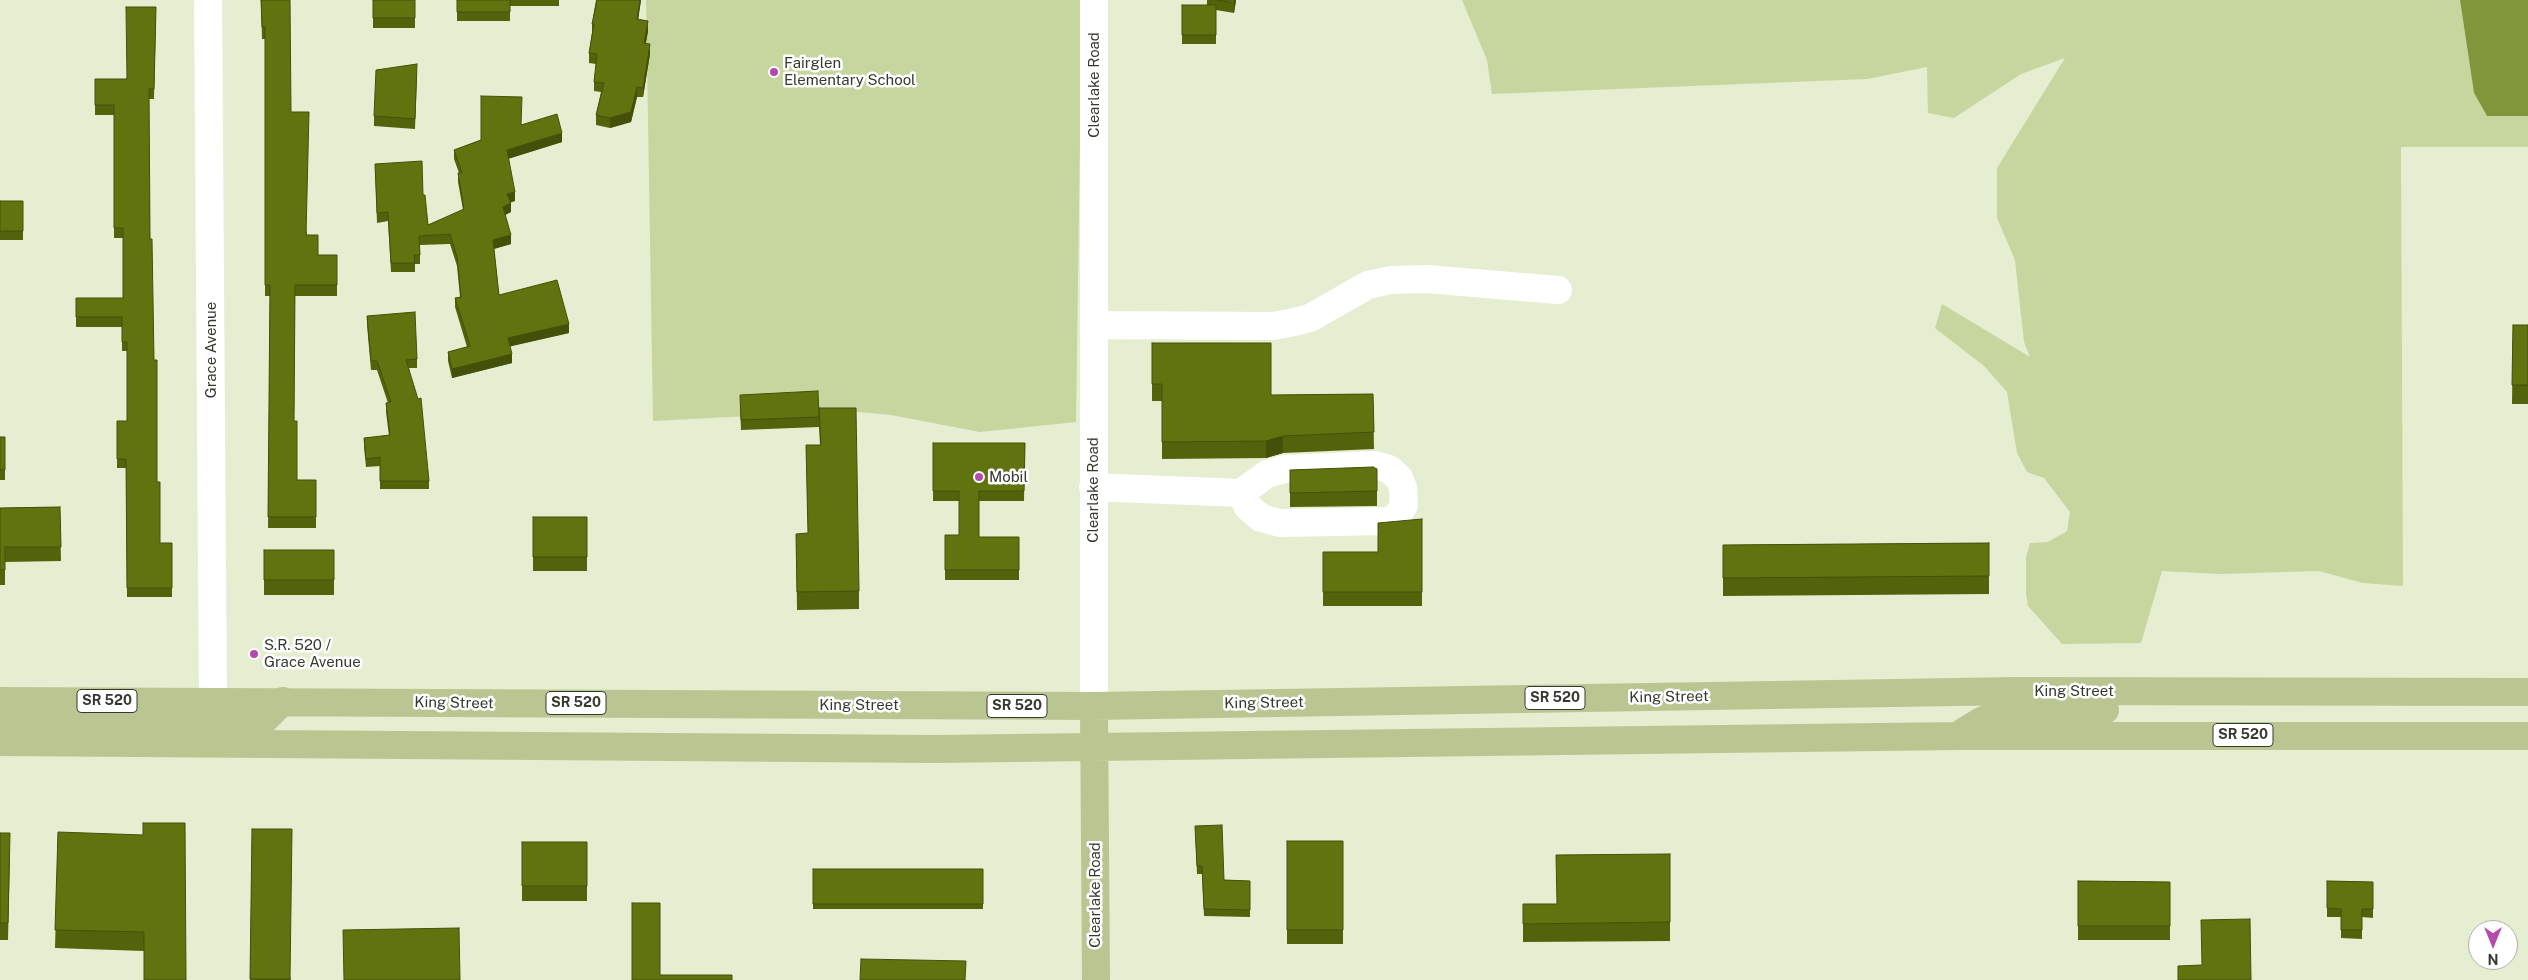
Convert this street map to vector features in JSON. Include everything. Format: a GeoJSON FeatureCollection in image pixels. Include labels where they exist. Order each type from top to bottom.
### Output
{"type":"FeatureCollection","features":[{"type":"Feature","properties":{"kind":"main road","name":"King Street"},"geometry":{"type":"LineString","coordinates":[[0,701],[213,700],[1094,706],[1988,692],[2528,692]]}},
{"type":"Feature","properties":{"kind":"main road"},"geometry":{"type":"LineString","coordinates":[[1958,736],[1983,720],[2020,711],[2305,708],[2341,692]]}},
{"type":"Feature","properties":{"kind":"main road"},"geometry":{"type":"LineString","coordinates":[[1698,697],[1699,740]]}},
{"type":"Feature","properties":{"kind":"main road"},"geometry":{"type":"LineString","coordinates":[[0,722],[262,722],[283,701]]}},
{"type":"Feature","properties":{"kind":"main road","name":"Clearlake Road"},"geometry":{"type":"LineString","coordinates":[[1094,706],[1096,980]]}},
{"type":"Feature","properties":{"kind":"main road","name":"SR 520"},"geometry":{"type":"LineString","coordinates":[[0,742],[1094,748],[1958,736],[2528,736]]}},
{"type":"Feature","properties":{"kind":"street","name":"Grace Avenue"},"geometry":{"type":"LineString","coordinates":[[208,0],[213,700]]}},
{"type":"Feature","properties":{"kind":"street","name":"Clearlake Road"},"geometry":{"type":"LineString","coordinates":[[1094,0],[1094,706]]}},
{"type":"Feature","properties":{"kind":"street"},"geometry":{"type":"LineString","coordinates":[[1094,325],[1273,326],[1290,324],[1318,314],[1368,285],[1391,280],[1426,279],[1558,290]]}},
{"type":"Feature","properties":{"kind":"street"},"geometry":{"type":"LineString","coordinates":[[1093,486],[1241,493],[1267,474],[1284,468],[1375,465],[1389,468],[1399,478],[1403,488],[1404,505],[1396,518],[1388,521],[1280,524],[1261,518],[1248,507],[1241,493]]}},
{"type":"Feature","properties":{"kind":"shaded area"},"geometry":{"type":"Polygon","coordinates":[[[646,0],[1082,0],[1076,422],[980,432],[891,415],[847,411],[653,421],[646,0]]]}},
{"type":"Feature","properties":{"kind":"shaded area"},"geometry":{"type":"Polygon","coordinates":[[[1462,0],[2460,0],[2474,93],[2487,116],[2528,116],[2528,147],[2401,147],[2403,586],[2363,583],[2319,571],[2219,574],[2162,571],[2141,643],[2062,644],[2028,606],[2026,594],[2026,557],[2030,543],[2048,542],[2067,531],[2070,512],[2044,478],[2027,472],[2017,453],[2007,392],[1984,366],[1935,328],[1942,304],[2030,357],[2024,342],[2015,260],[1997,218],[1997,168],[2065,58],[2021,74],[1954,118],[1928,113],[1927,67],[1867,79],[1492,94],[1487,60],[1462,0]]]}},
{"type":"Feature","properties":{"kind":"shaded area"},"geometry":{"type":"Polygon","coordinates":[[[2460,0],[2528,0],[2528,116],[2487,116],[2474,93],[2460,0]]]}},
{"type":"Feature","properties":{"kind":"building"},"geometry":{"type":"Polygon","coordinates":[[[261,0],[290,0],[291,112],[309,112],[306,235],[318,235],[318,255],[337,255],[337,285],[295,285],[294,421],[297,421],[297,480],[316,480],[316,517],[268,517],[270,285],[265,285],[265,27],[262,27],[261,0]]]}},
{"type":"Feature","properties":{"kind":"building"},"geometry":{"type":"Polygon","coordinates":[[[373,0],[415,0],[415,18],[373,18],[373,0]]]}},
{"type":"Feature","properties":{"kind":"building"},"geometry":{"type":"Polygon","coordinates":[[[457,0],[510,0],[510,12],[457,12],[457,0]]]}},
{"type":"Feature","properties":{"kind":"building"},"geometry":{"type":"Polygon","coordinates":[[[597,0],[640,0],[637,19],[648,21],[644,43],[650,44],[643,88],[637,87],[631,112],[610,118],[596,115],[604,83],[594,82],[597,54],[589,53],[597,0]]]}},
{"type":"Feature","properties":{"kind":"building"},"geometry":{"type":"Polygon","coordinates":[[[1216,0],[1235,0],[1234,3],[1216,0]]]}},
{"type":"Feature","properties":{"kind":"building"},"geometry":{"type":"Polygon","coordinates":[[[1182,5],[1216,5],[1216,35],[1182,35],[1182,5]]]}},
{"type":"Feature","properties":{"kind":"building"},"geometry":{"type":"Polygon","coordinates":[[[126,7],[156,7],[154,89],[149,89],[150,239],[152,239],[154,360],[157,360],[157,482],[160,482],[160,543],[172,543],[172,588],[127,588],[126,459],[117,459],[117,421],[127,421],[127,342],[122,342],[122,317],[76,317],[76,298],[123,298],[123,228],[114,228],[114,105],[95,105],[95,79],[127,79],[126,7]]]}},
{"type":"Feature","properties":{"kind":"building"},"geometry":{"type":"Polygon","coordinates":[[[417,64],[415,119],[374,116],[376,70],[417,64]]]}},
{"type":"Feature","properties":{"kind":"building"},"geometry":{"type":"Polygon","coordinates":[[[481,96],[522,97],[521,125],[557,114],[562,133],[507,150],[515,192],[507,194],[511,203],[503,207],[511,235],[493,240],[499,295],[557,280],[569,324],[508,338],[512,354],[452,369],[448,352],[470,346],[455,298],[461,297],[457,257],[450,234],[419,236],[420,255],[414,255],[415,263],[391,263],[388,212],[377,213],[375,164],[422,161],[423,195],[425,195],[428,225],[464,209],[458,173],[462,173],[454,150],[481,140],[481,96]]]}},
{"type":"Feature","properties":{"kind":"building"},"geometry":{"type":"Polygon","coordinates":[[[0,201],[23,201],[23,231],[0,231],[0,201]]]}},
{"type":"Feature","properties":{"kind":"building"},"geometry":{"type":"Polygon","coordinates":[[[415,312],[417,359],[406,360],[418,399],[421,398],[429,481],[380,481],[380,457],[366,459],[364,438],[390,435],[386,403],[391,402],[377,361],[371,361],[367,316],[415,312]]]}},
{"type":"Feature","properties":{"kind":"building"},"geometry":{"type":"Polygon","coordinates":[[[2513,325],[2528,325],[2528,385],[2512,385],[2513,325]]]}},
{"type":"Feature","properties":{"kind":"building"},"geometry":{"type":"Polygon","coordinates":[[[1152,343],[1271,343],[1271,395],[1373,394],[1374,432],[1283,436],[1266,441],[1162,442],[1162,384],[1152,384],[1152,343]]]}},
{"type":"Feature","properties":{"kind":"building"},"geometry":{"type":"Polygon","coordinates":[[[818,391],[819,417],[741,420],[740,395],[818,391]]]}},
{"type":"Feature","properties":{"kind":"building"},"geometry":{"type":"Polygon","coordinates":[[[819,408],[856,408],[859,591],[797,592],[796,534],[808,533],[806,445],[821,445],[819,408]]]}},
{"type":"Feature","properties":{"kind":"building"},"geometry":{"type":"Polygon","coordinates":[[[0,437],[5,437],[5,470],[0,470],[0,437]]]}},
{"type":"Feature","properties":{"kind":"building"},"geometry":{"type":"Polygon","coordinates":[[[933,443],[1025,443],[1024,491],[979,491],[979,537],[1019,537],[1019,570],[945,570],[945,535],[959,535],[959,491],[933,491],[933,443]]]}},
{"type":"Feature","properties":{"kind":"building"},"geometry":{"type":"Polygon","coordinates":[[[1373,467],[1377,469],[1377,491],[1290,493],[1290,470],[1373,467]]]}},
{"type":"Feature","properties":{"kind":"building"},"geometry":{"type":"Polygon","coordinates":[[[60,507],[61,547],[5,547],[5,570],[0,570],[0,508],[60,507]]]}},
{"type":"Feature","properties":{"kind":"building"},"geometry":{"type":"Polygon","coordinates":[[[533,517],[587,517],[587,557],[533,557],[533,517]]]}},
{"type":"Feature","properties":{"kind":"building"},"geometry":{"type":"Polygon","coordinates":[[[1422,519],[1422,592],[1323,592],[1323,552],[1378,552],[1378,523],[1422,519]]]}},
{"type":"Feature","properties":{"kind":"building"},"geometry":{"type":"Polygon","coordinates":[[[1989,543],[1989,576],[1723,578],[1723,545],[1989,543]]]}},
{"type":"Feature","properties":{"kind":"building"},"geometry":{"type":"Polygon","coordinates":[[[264,550],[334,550],[334,580],[264,580],[264,550]]]}},
{"type":"Feature","properties":{"kind":"building"},"geometry":{"type":"Polygon","coordinates":[[[143,823],[185,823],[186,980],[144,980],[144,932],[55,930],[58,832],[143,835],[143,823]]]}},
{"type":"Feature","properties":{"kind":"building"},"geometry":{"type":"Polygon","coordinates":[[[1222,825],[1224,880],[1250,881],[1250,910],[1204,909],[1202,866],[1197,866],[1195,826],[1222,825]]]}},
{"type":"Feature","properties":{"kind":"building"},"geometry":{"type":"Polygon","coordinates":[[[252,829],[292,829],[290,979],[250,979],[252,829]]]}},
{"type":"Feature","properties":{"kind":"building"},"geometry":{"type":"Polygon","coordinates":[[[0,833],[10,833],[8,923],[0,923],[0,833]]]}},
{"type":"Feature","properties":{"kind":"building"},"geometry":{"type":"Polygon","coordinates":[[[1287,841],[1343,841],[1343,930],[1287,930],[1287,841]]]}},
{"type":"Feature","properties":{"kind":"building"},"geometry":{"type":"Polygon","coordinates":[[[522,842],[587,842],[587,886],[522,886],[522,842]]]}},
{"type":"Feature","properties":{"kind":"building"},"geometry":{"type":"Polygon","coordinates":[[[1670,854],[1670,922],[1523,924],[1523,904],[1557,904],[1556,855],[1670,854]]]}},
{"type":"Feature","properties":{"kind":"building"},"geometry":{"type":"Polygon","coordinates":[[[813,869],[983,869],[983,904],[813,904],[813,869]]]}},
{"type":"Feature","properties":{"kind":"building"},"geometry":{"type":"Polygon","coordinates":[[[2078,881],[2170,882],[2170,926],[2078,926],[2078,881]]]}},
{"type":"Feature","properties":{"kind":"building"},"geometry":{"type":"Polygon","coordinates":[[[2327,881],[2373,882],[2373,909],[2362,909],[2362,930],[2341,930],[2341,909],[2327,908],[2327,881]]]}},
{"type":"Feature","properties":{"kind":"building"},"geometry":{"type":"Polygon","coordinates":[[[632,903],[660,903],[660,975],[732,975],[732,980],[632,980],[632,903]]]}},
{"type":"Feature","properties":{"kind":"building"},"geometry":{"type":"Polygon","coordinates":[[[2250,919],[2251,980],[2178,980],[2178,966],[2202,965],[2201,920],[2250,919]]]}},
{"type":"Feature","properties":{"kind":"building"},"geometry":{"type":"Polygon","coordinates":[[[459,928],[460,980],[344,980],[343,930],[459,928]]]}},
{"type":"Feature","properties":{"kind":"building"},"geometry":{"type":"Polygon","coordinates":[[[861,959],[966,961],[965,980],[860,980],[861,959]]]}},
{"type":"Feature","properties":{"kind":"place","name":"Fairglen Elementary School"},"geometry":{"type":"Point","coordinates":[774,72]}},
{"type":"Feature","properties":{"kind":"place","name":"Mobil"},"geometry":{"type":"Point","coordinates":[979,477]}},
{"type":"Feature","properties":{"kind":"place","name":"S.R. 520 / Grace Avenue"},"geometry":{"type":"Point","coordinates":[254,654]}}]}
